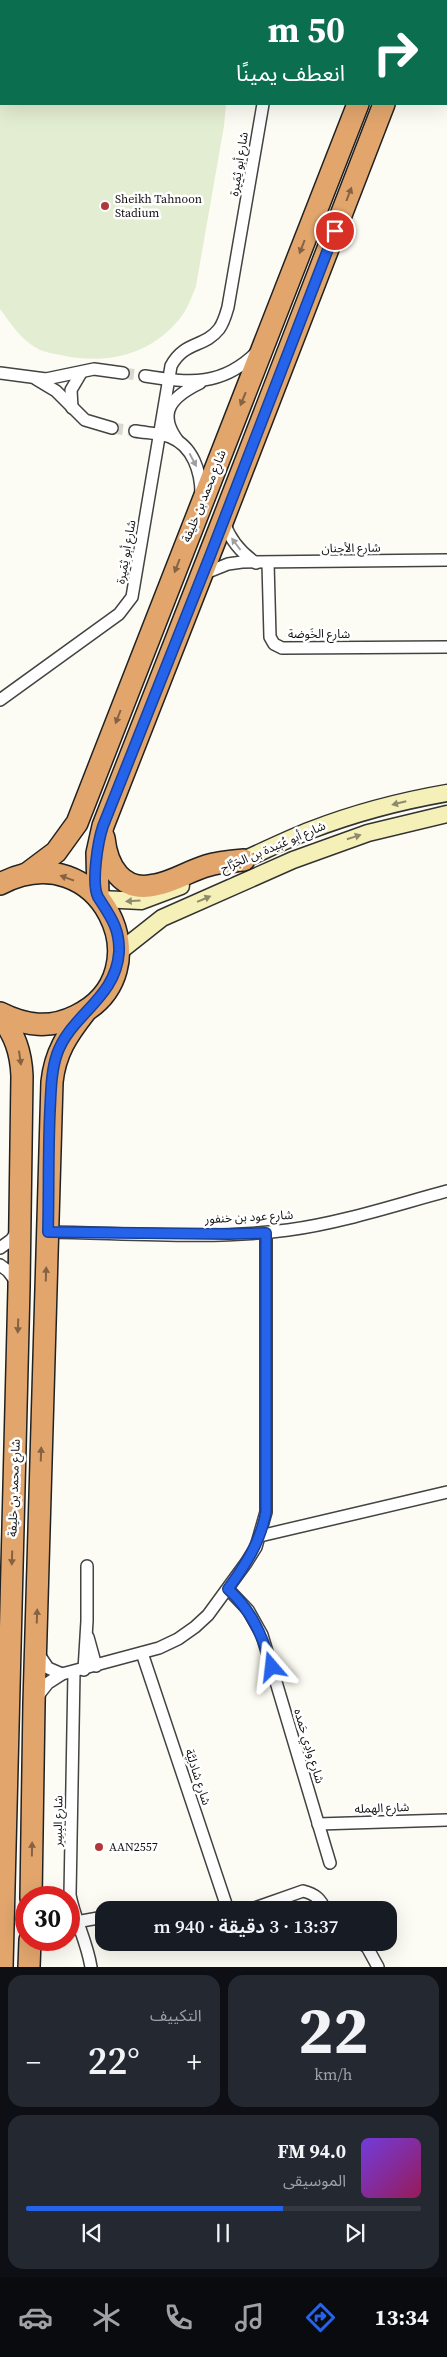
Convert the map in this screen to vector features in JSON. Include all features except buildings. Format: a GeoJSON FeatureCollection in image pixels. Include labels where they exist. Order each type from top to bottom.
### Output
{"type":"FeatureCollection","features":[{"type":"Feature","properties":{"kind":"highway","name":"شارع محمد بن خليفة"},"geometry":{"type":"LineString","coordinates":[[25,874],[56,852],[77,822],[358,105]]}},
{"type":"Feature","properties":{"kind":"highway"},"geometry":{"type":"LineString","coordinates":[[99,898],[96,853],[103,826],[203,574],[384,105]]}},
{"type":"Feature","properties":{"kind":"highway"},"geometry":{"type":"LineString","coordinates":[[103,826],[106,856],[110,866],[125,881],[134,885],[155,886],[207,866],[244,860]]}},
{"type":"Feature","properties":{"kind":"highway"},"geometry":{"type":"LineString","coordinates":[[0,884],[25,874],[47,872],[66,876],[83,884],[99,898],[111,915],[117,933],[119,952],[116,970],[109,986],[99,1000],[85,1012],[64,1022],[41,1026],[18,1022],[0,1014]]}},
{"type":"Feature","properties":{"kind":"highway","name":"شارع محمد بن خليفة"},"geometry":{"type":"LineString","coordinates":[[31,1886],[34,1703],[48,1232],[49,1125],[54,1067],[66,1038],[85,1012]]}},
{"type":"Feature","properties":{"kind":"highway","name":"شارع محمد بن خليفة"},"geometry":{"type":"LineString","coordinates":[[0,1014],[16,1038],[21,1057],[21,1226],[2,1846],[2,1967]]}},
{"type":"Feature","properties":{"kind":"highway"},"geometry":{"type":"LineString","coordinates":[[29,1967],[30,1951]]}},
{"type":"Feature","properties":{"kind":"main road","name":"شارع أبو عُبَيدة بن الجَرَّاح"},"geometry":{"type":"LineString","coordinates":[[99,898],[141,901],[339,820],[396,804],[447,793]]}},
{"type":"Feature","properties":{"kind":"main road","name":"شارع أبو عُبَيدة بن الجَرَّاح"},"geometry":{"type":"LineString","coordinates":[[119,952],[162,918],[293,860],[368,833],[447,814]]}},
{"type":"Feature","properties":{"kind":"street","name":"شارع أبو ثِمَيرة"},"geometry":{"type":"LineString","coordinates":[[0,700],[119,614],[126,606],[134,586],[168,380],[176,357],[183,350],[212,335],[223,321],[228,307],[263,105]]}},
{"type":"Feature","properties":{"kind":"street"},"geometry":{"type":"LineString","coordinates":[[201,503],[201,484],[197,467],[188,452],[170,431],[168,420],[169,408],[185,390],[241,366],[265,344]]}},
{"type":"Feature","properties":{"kind":"street"},"geometry":{"type":"LineString","coordinates":[[0,373],[35,378],[58,378],[101,369],[123,373]]}},
{"type":"Feature","properties":{"kind":"street"},"geometry":{"type":"LineString","coordinates":[[73,410],[71,390],[81,372]]}},
{"type":"Feature","properties":{"kind":"street"},"geometry":{"type":"LineString","coordinates":[[145,376],[182,382],[209,380]]}},
{"type":"Feature","properties":{"kind":"street"},"geometry":{"type":"LineString","coordinates":[[35,378],[56,391],[73,410],[92,424],[112,428]]}},
{"type":"Feature","properties":{"kind":"street"},"geometry":{"type":"LineString","coordinates":[[135,431],[160,434],[178,441]]}},
{"type":"Feature","properties":{"kind":"street"},"geometry":{"type":"LineString","coordinates":[[224,520],[232,540],[256,563]]}},
{"type":"Feature","properties":{"kind":"street","name":"شارع الأجنان"},"geometry":{"type":"LineString","coordinates":[[203,574],[228,564],[447,560]]}},
{"type":"Feature","properties":{"kind":"street","name":"شارع الخَوضة"},"geometry":{"type":"LineString","coordinates":[[268,563],[270,637],[274,644],[282,648],[447,647]]}},
{"type":"Feature","properties":{"kind":"street"},"geometry":{"type":"LineString","coordinates":[[0,871],[25,874]]}},
{"type":"Feature","properties":{"kind":"street","name":"شارع عود بن خنفور"},"geometry":{"type":"LineString","coordinates":[[48,1232],[266,1233],[313,1226],[447,1191]]}},
{"type":"Feature","properties":{"kind":"street"},"geometry":{"type":"LineString","coordinates":[[0,1248],[11,1240],[21,1226]]}},
{"type":"Feature","properties":{"kind":"street"},"geometry":{"type":"LineString","coordinates":[[34,1703],[42,1688],[62,1674],[142,1653],[178,1639],[208,1615],[246,1563],[260,1536],[266,1512],[266,1233]]}},
{"type":"Feature","properties":{"kind":"street"},"geometry":{"type":"LineString","coordinates":[[0,1265],[8,1271],[19,1287]]}},
{"type":"Feature","properties":{"kind":"street"},"geometry":{"type":"LineString","coordinates":[[260,1536],[447,1492]]}},
{"type":"Feature","properties":{"kind":"street","name":"شارع البِسِر"},"geometry":{"type":"LineString","coordinates":[[70,1886],[79,1671],[86,1633],[87,1566]]}},
{"type":"Feature","properties":{"kind":"street","name":"شارع وادِي حَمده"},"geometry":{"type":"LineString","coordinates":[[228,1589],[248,1610],[262,1635],[330,1863]]}},
{"type":"Feature","properties":{"kind":"street"},"geometry":{"type":"LineString","coordinates":[[86,1633],[96,1666]]}},
{"type":"Feature","properties":{"kind":"street"},"geometry":{"type":"LineString","coordinates":[[36,1648],[48,1668],[62,1674]]}},
{"type":"Feature","properties":{"kind":"street","name":"شارع شادلِيَّة"},"geometry":{"type":"LineString","coordinates":[[142,1653],[225,1901]]}},
{"type":"Feature","properties":{"kind":"street","name":"شارع الهمله"},"geometry":{"type":"LineString","coordinates":[[318,1824],[447,1820]]}},
{"type":"Feature","properties":{"kind":"street"},"geometry":{"type":"LineString","coordinates":[[275,1901],[303,1891],[312,1894],[320,1901]]}},
{"type":"Feature","properties":{"kind":"street"},"geometry":{"type":"LineString","coordinates":[[80,1921],[95,1919]]}},
{"type":"Feature","properties":{"kind":"street","name":"شارع البِسِر"},"geometry":{"type":"LineString","coordinates":[[80,1932],[92,1967]]}},
{"type":"Feature","properties":{"kind":"street"},"geometry":{"type":"LineString","coordinates":[[369,1951],[378,1967]]}},
{"type":"Feature","properties":{"kind":"green space","name":"Sheikh Tahnoon Stadium"},"geometry":{"type":"Polygon","coordinates":[[[0,105],[226,105],[224,126],[196,286],[183,315],[164,334],[152,343],[123,355],[93,359],[77,358],[50,353],[36,348],[24,338],[0,309],[0,105]]]}},
{"type":"Feature","properties":{"kind":"tunnel"},"geometry":{"type":"LineString","coordinates":[[123,373],[145,376]]}},
{"type":"Feature","properties":{"kind":"tunnel"},"geometry":{"type":"LineString","coordinates":[[112,428],[135,431]]}},
{"type":"Feature","properties":{"kind":"place","name":"Sheikh Tahnoon Stadium"},"geometry":{"type":"Point","coordinates":[105,206]}},
{"type":"Feature","properties":{"kind":"place","name":"AAN2557"},"geometry":{"type":"Point","coordinates":[99,1847]}},
{"type":"Feature","properties":{"kind":"route"},"geometry":{"type":"LineString","coordinates":[[272,1667],[256,1622],[248,1610],[228,1589],[256,1547],[263,1529],[266,1512],[266,1233],[48,1232],[49,1125],[52,1082],[58,1052],[85,1012],[99,1000],[109,986],[116,970],[119,952],[117,933],[111,915],[98,896],[96,853],[103,826],[210,556],[335,231]]}}]}
